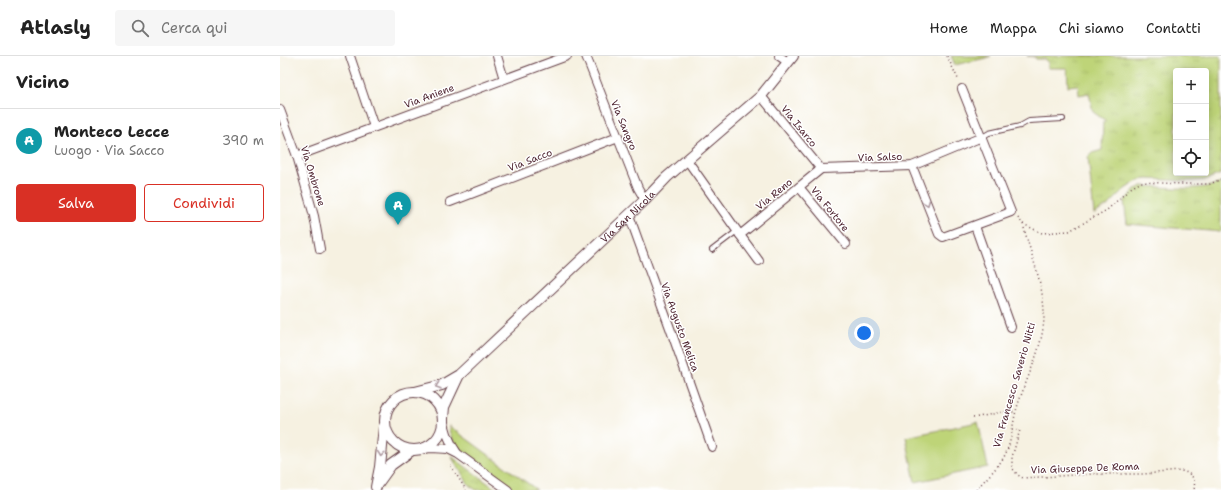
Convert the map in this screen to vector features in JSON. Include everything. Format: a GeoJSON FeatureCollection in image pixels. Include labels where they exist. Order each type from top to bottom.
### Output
{"type":"FeatureCollection","features":[{"type":"Feature","properties":{"kind":"street"},"geometry":{"type":"LineString","coordinates":[[350,56],[374,127]]}},
{"type":"Feature","properties":{"kind":"street"},"geometry":{"type":"LineString","coordinates":[[497,56],[504,79]]}},
{"type":"Feature","properties":{"kind":"street","name":"Via Aniene"},"geometry":{"type":"LineString","coordinates":[[297,156],[567,56]]}},
{"type":"Feature","properties":{"kind":"street","name":"Via Sangro"},"geometry":{"type":"LineString","coordinates":[[586,56],[638,188],[645,200]]}},
{"type":"Feature","properties":{"kind":"street"},"geometry":{"type":"LineString","coordinates":[[778,56],[791,59]]}},
{"type":"Feature","properties":{"kind":"street","name":"Via San Nicola"},"geometry":{"type":"LineString","coordinates":[[375,488],[380,467],[385,414],[388,406],[400,395],[442,385],[459,375],[645,200],[667,177],[761,96],[791,59]]}},
{"type":"Feature","properties":{"kind":"street"},"geometry":{"type":"LineString","coordinates":[[912,166],[939,234],[943,237],[1011,212],[962,89]]}},
{"type":"Feature","properties":{"kind":"street","name":"Via Isarco"},"geometry":{"type":"LineString","coordinates":[[761,96],[821,169]]}},
{"type":"Feature","properties":{"kind":"street","name":"Via Ombrone"},"geometry":{"type":"LineString","coordinates":[[280,110],[297,156],[314,216],[320,249]]}},
{"type":"Feature","properties":{"kind":"street","name":"Via Sacco"},"geometry":{"type":"LineString","coordinates":[[450,202],[618,137]]}},
{"type":"Feature","properties":{"kind":"street","name":"Via Salso"},"geometry":{"type":"LineString","coordinates":[[821,169],[912,166],[982,137]]}},
{"type":"Feature","properties":{"kind":"street"},"geometry":{"type":"LineString","coordinates":[[687,160],[759,261]]}},
{"type":"Feature","properties":{"kind":"street","name":"Via Reno"},"geometry":{"type":"LineString","coordinates":[[739,233],[821,169]]}},
{"type":"Feature","properties":{"kind":"street","name":"Via Fortore"},"geometry":{"type":"LineString","coordinates":[[799,187],[846,244]]}},
{"type":"Feature","properties":{"kind":"street","name":"Via Augusto Melica"},"geometry":{"type":"LineString","coordinates":[[628,215],[712,447]]}},
{"type":"Feature","properties":{"kind":"street"},"geometry":{"type":"LineString","coordinates":[[975,226],[1011,327]]}},
{"type":"Feature","properties":{"kind":"street","name":"Via San Nicola"},"geometry":{"type":"LineString","coordinates":[[375,488],[391,466],[433,443],[440,435],[444,407],[459,375]]}},
{"type":"Feature","properties":{"kind":"street"},"geometry":{"type":"LineString","coordinates":[[414,392],[425,394],[434,400],[440,408],[447,435],[458,454]]}},
{"type":"Feature","properties":{"kind":"street"},"geometry":{"type":"LineString","coordinates":[[384,422],[388,435],[399,447],[418,450],[448,449],[458,454],[508,490]]}},
{"type":"Feature","properties":{"kind":"lane"},"geometry":{"type":"LineString","coordinates":[[982,137],[989,133],[1020,126],[1029,120],[1063,119]]}},
{"type":"Feature","properties":{"kind":"lane"},"geometry":{"type":"LineString","coordinates":[[712,250],[739,233]]}},
{"type":"Feature","properties":{"kind":"path"},"geometry":{"type":"LineString","coordinates":[[947,56],[962,89]]}},
{"type":"Feature","properties":{"kind":"path"},"geometry":{"type":"LineString","coordinates":[[1023,224],[1042,233],[1069,231],[1107,210],[1132,187],[1142,182],[1210,184],[1221,178]]}},
{"type":"Feature","properties":{"kind":"path","name":"Via Francesco Saverio Nitti"},"geometry":{"type":"LineString","coordinates":[[976,490],[1000,462],[1010,444],[1016,412],[1035,357],[1043,322],[1042,294],[1023,224],[1018,217],[1011,212]]}},
{"type":"Feature","properties":{"kind":"path"},"geometry":{"type":"LineString","coordinates":[[974,418],[1003,412],[1016,412]]}},
{"type":"Feature","properties":{"kind":"path","name":"Via Giuseppe De Roma"},"geometry":{"type":"LineString","coordinates":[[1013,429],[1020,430],[1012,457],[1012,468],[1023,478],[1094,474],[1143,474],[1180,471],[1186,472],[1194,479],[1194,490]]}},
{"type":"Feature","properties":{"kind":"path"},"geometry":{"type":"LineString","coordinates":[[451,466],[466,490]]}},
{"type":"Feature","properties":{"kind":"green space"},"geometry":{"type":"Polygon","coordinates":[[[951,56],[991,56],[955,65],[951,56]]]}},
{"type":"Feature","properties":{"kind":"green space"},"geometry":{"type":"Polygon","coordinates":[[[1027,56],[1221,56],[1221,174],[1204,180],[1191,181],[1139,180],[1125,189],[1110,204],[1094,214],[1088,157],[1092,153],[1102,150],[1103,122],[1106,121],[1093,112],[1089,93],[1079,95],[1078,85],[1068,86],[1067,68],[1048,68],[1048,61],[1046,61],[1046,59],[1036,59],[1035,57],[1027,56]]]}},
{"type":"Feature","properties":{"kind":"green space"},"geometry":{"type":"Polygon","coordinates":[[[1221,183],[1221,232],[1127,224],[1124,201],[1136,189],[1142,186],[1192,188],[1211,186],[1221,183]]]}},
{"type":"Feature","properties":{"kind":"green space"},"geometry":{"type":"Polygon","coordinates":[[[978,422],[988,467],[915,482],[906,437],[978,422]]]}},
{"type":"Feature","properties":{"kind":"green space"},"geometry":{"type":"Polygon","coordinates":[[[449,426],[537,490],[514,490],[458,449],[451,436],[449,426]]]}},
{"type":"Feature","properties":{"kind":"green space"},"geometry":{"type":"Polygon","coordinates":[[[451,456],[497,490],[476,490],[469,485],[451,456]]]}},
{"type":"Feature","properties":{"kind":"place","name":"Monteco Lecce"},"geometry":{"type":"Point","coordinates":[398,225]}}]}
